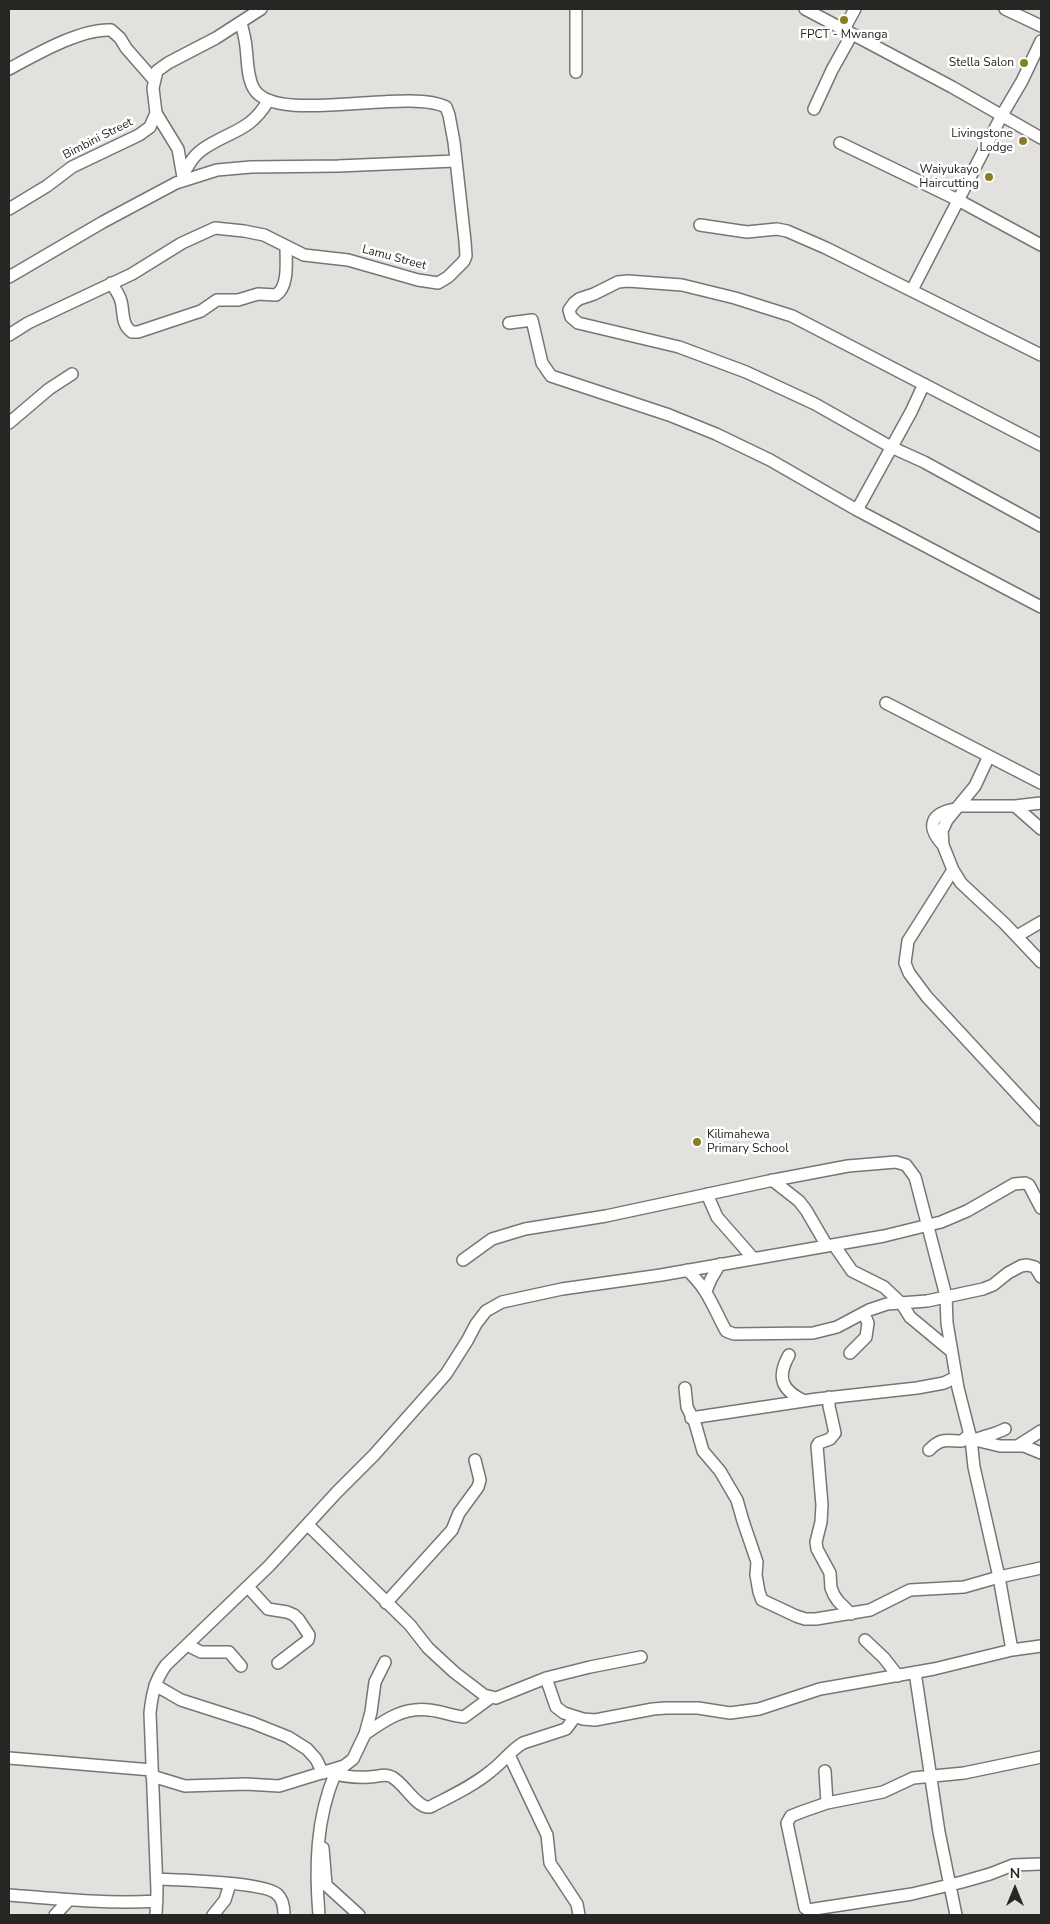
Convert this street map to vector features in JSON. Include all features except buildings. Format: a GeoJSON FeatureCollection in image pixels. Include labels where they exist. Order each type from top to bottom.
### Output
{"type":"FeatureCollection","features":[{"type":"Feature","properties":{"kind":"street"},"geometry":{"type":"LineString","coordinates":[[183,176],[178,149],[156,113],[154,80],[157,71],[168,63],[216,38],[261,9]]}},
{"type":"Feature","properties":{"kind":"street"},"geometry":{"type":"LineString","coordinates":[[576,9],[576,72]]}},
{"type":"Feature","properties":{"kind":"street"},"geometry":{"type":"LineString","coordinates":[[805,9],[1041,138]]}},
{"type":"Feature","properties":{"kind":"street"},"geometry":{"type":"LineString","coordinates":[[814,110],[848,31],[855,9]]}},
{"type":"Feature","properties":{"kind":"street"},"geometry":{"type":"LineString","coordinates":[[1005,9],[1041,26]]}},
{"type":"Feature","properties":{"kind":"street"},"geometry":{"type":"LineString","coordinates":[[183,176],[193,156],[204,148],[238,132],[252,122],[262,112],[268,101],[260,98],[252,86],[241,22]]}},
{"type":"Feature","properties":{"kind":"street"},"geometry":{"type":"LineString","coordinates":[[9,69],[84,34],[98,30],[110,30],[120,38],[126,48],[154,80]]}},
{"type":"Feature","properties":{"kind":"street"},"geometry":{"type":"LineString","coordinates":[[912,290],[1002,115],[1022,81],[1041,40]]}},
{"type":"Feature","properties":{"kind":"street","name":"Lamu Street"},"geometry":{"type":"LineString","coordinates":[[9,335],[28,323],[132,274],[182,243],[215,228],[244,230],[264,235],[304,255],[354,261],[418,280],[438,283],[448,277],[464,262],[466,256],[450,115],[446,107],[412,102],[306,105],[268,101]]}},
{"type":"Feature","properties":{"kind":"street","name":"Bimbini Street"},"geometry":{"type":"LineString","coordinates":[[9,209],[47,186],[72,167],[139,135],[150,127],[156,113]]}},
{"type":"Feature","properties":{"kind":"street"},"geometry":{"type":"LineString","coordinates":[[840,143],[958,200],[1041,245]]}},
{"type":"Feature","properties":{"kind":"street"},"geometry":{"type":"LineString","coordinates":[[9,277],[183,176],[229,169],[455,161]]}},
{"type":"Feature","properties":{"kind":"street"},"geometry":{"type":"LineString","coordinates":[[700,225],[747,232],[778,229],[787,231],[826,248],[1041,355]]}},
{"type":"Feature","properties":{"kind":"street"},"geometry":{"type":"LineString","coordinates":[[110,283],[121,300],[122,313],[126,325],[132,332],[138,332],[201,311],[217,300],[238,300],[258,294],[276,295],[283,288],[286,247]]}},
{"type":"Feature","properties":{"kind":"street"},"geometry":{"type":"LineString","coordinates":[[1041,445],[792,316],[735,298],[682,285],[628,281],[618,282],[579,299],[570,310],[571,317],[578,323],[679,347],[746,372],[815,404],[891,447],[924,462],[1041,526]]}},
{"type":"Feature","properties":{"kind":"street"},"geometry":{"type":"LineString","coordinates":[[509,323],[532,320],[542,363],[551,376],[668,414],[716,434],[770,460],[857,510],[1041,607]]}},
{"type":"Feature","properties":{"kind":"street"},"geometry":{"type":"LineString","coordinates":[[9,423],[49,389],[72,374]]}},
{"type":"Feature","properties":{"kind":"street"},"geometry":{"type":"LineString","coordinates":[[857,510],[924,384]]}},
{"type":"Feature","properties":{"kind":"street"},"geometry":{"type":"LineString","coordinates":[[886,703],[1041,783]]}},
{"type":"Feature","properties":{"kind":"street"},"geometry":{"type":"LineString","coordinates":[[990,756],[975,786],[947,820],[942,831],[943,845],[953,870],[961,883],[1017,936],[1041,962]]}},
{"type":"Feature","properties":{"kind":"street"},"geometry":{"type":"LineString","coordinates":[[957,807],[1041,804]]}},
{"type":"Feature","properties":{"kind":"street"},"geometry":{"type":"LineString","coordinates":[[1015,806],[1041,829]]}},
{"type":"Feature","properties":{"kind":"street"},"geometry":{"type":"LineString","coordinates":[[953,870],[908,941],[905,963],[908,973],[927,997],[1041,1120]]}},
{"type":"Feature","properties":{"kind":"street"},"geometry":{"type":"LineString","coordinates":[[1017,936],[1041,922]]}},
{"type":"Feature","properties":{"kind":"street"},"geometry":{"type":"LineString","coordinates":[[463,1260],[492,1239],[513,1232],[606,1216],[772,1180],[848,1166],[896,1162],[906,1165],[915,1177],[946,1296],[951,1351],[956,1377],[973,1437],[974,1467],[999,1577],[1012,1650]]}},
{"type":"Feature","properties":{"kind":"street"},"geometry":{"type":"LineString","coordinates":[[772,1180],[799,1201],[830,1245],[852,1271],[884,1287],[902,1304],[910,1316],[951,1351]]}},
{"type":"Feature","properties":{"kind":"street"},"geometry":{"type":"LineString","coordinates":[[156,1915],[157,1880],[150,1713],[152,1695],[159,1675],[166,1665],[248,1587],[308,1525],[421,1403],[446,1374],[486,1311],[502,1302],[562,1289],[687,1270],[884,1236],[941,1222],[967,1211],[1008,1187],[1020,1183],[1028,1185],[1041,1208]]}},
{"type":"Feature","properties":{"kind":"street"},"geometry":{"type":"LineString","coordinates":[[707,1194],[717,1216],[753,1258]]}},
{"type":"Feature","properties":{"kind":"street"},"geometry":{"type":"LineString","coordinates":[[706,1291],[720,1264]]}},
{"type":"Feature","properties":{"kind":"street"},"geometry":{"type":"LineString","coordinates":[[687,1270],[698,1279],[706,1291],[725,1330],[729,1333],[813,1333],[836,1327],[887,1304],[926,1301],[993,1286],[1008,1273],[1026,1264],[1035,1267],[1041,1277]]}},
{"type":"Feature","properties":{"kind":"street"},"geometry":{"type":"LineString","coordinates":[[850,1353],[866,1337],[868,1323],[864,1314]]}},
{"type":"Feature","properties":{"kind":"street"},"geometry":{"type":"LineString","coordinates":[[789,1355],[782,1372],[783,1384],[790,1393],[804,1401]]}},
{"type":"Feature","properties":{"kind":"street"},"geometry":{"type":"LineString","coordinates":[[691,1418],[829,1397],[917,1388],[944,1382],[956,1377]]}},
{"type":"Feature","properties":{"kind":"street"},"geometry":{"type":"LineString","coordinates":[[686,1388],[687,1407],[703,1452],[720,1471],[737,1500],[757,1562],[756,1575],[762,1600],[806,1619],[851,1614],[870,1610],[910,1590],[964,1587],[1041,1568]]}},
{"type":"Feature","properties":{"kind":"street"},"geometry":{"type":"LineString","coordinates":[[829,1397],[835,1433],[830,1439],[819,1442],[817,1446],[822,1505],[816,1542],[817,1549],[830,1573],[831,1588],[834,1595],[851,1614]]}},
{"type":"Feature","properties":{"kind":"street"},"geometry":{"type":"LineString","coordinates":[[929,1450],[939,1441],[962,1441],[973,1437],[997,1434],[1005,1428]]}},
{"type":"Feature","properties":{"kind":"street"},"geometry":{"type":"LineString","coordinates":[[1019,1445],[1041,1431]]}},
{"type":"Feature","properties":{"kind":"street"},"geometry":{"type":"LineString","coordinates":[[973,1437],[1000,1446],[1019,1445],[1041,1453]]}},
{"type":"Feature","properties":{"kind":"street"},"geometry":{"type":"LineString","coordinates":[[386,1603],[452,1530],[459,1513],[478,1486],[480,1480],[475,1460]]}},
{"type":"Feature","properties":{"kind":"street"},"geometry":{"type":"LineString","coordinates":[[308,1525],[410,1625],[428,1648],[454,1672],[490,1698],[496,1698],[546,1678],[642,1657]]}},
{"type":"Feature","properties":{"kind":"street"},"geometry":{"type":"LineString","coordinates":[[248,1587],[268,1609],[294,1615],[309,1635],[308,1640],[278,1663]]}},
{"type":"Feature","properties":{"kind":"street"},"geometry":{"type":"LineString","coordinates":[[865,1640],[884,1658],[898,1676]]}},
{"type":"Feature","properties":{"kind":"street"},"geometry":{"type":"LineString","coordinates":[[187,1645],[201,1652],[229,1652],[242,1666]]}},
{"type":"Feature","properties":{"kind":"street"},"geometry":{"type":"LineString","coordinates":[[546,1678],[556,1706],[564,1713],[575,1717],[595,1720],[666,1708],[698,1708],[730,1713],[780,1702],[820,1689],[898,1676],[979,1660],[1012,1650],[1041,1646]]}},
{"type":"Feature","properties":{"kind":"street"},"geometry":{"type":"LineString","coordinates":[[9,1758],[152,1773],[175,1784],[190,1786],[246,1784],[279,1786],[328,1773],[349,1763],[365,1734],[375,1682],[385,1662]]}},
{"type":"Feature","properties":{"kind":"street"},"geometry":{"type":"LineString","coordinates":[[915,1672],[939,1832],[956,1915]]}},
{"type":"Feature","properties":{"kind":"street"},"geometry":{"type":"LineString","coordinates":[[155,1685],[181,1700],[253,1723],[288,1738],[307,1749],[328,1773],[354,1777],[390,1776],[400,1783],[420,1805],[426,1807],[476,1782],[524,1743],[566,1729],[575,1717]]}},
{"type":"Feature","properties":{"kind":"street"},"geometry":{"type":"LineString","coordinates":[[365,1734],[391,1716],[411,1710],[428,1710],[464,1717],[490,1698]]}},
{"type":"Feature","properties":{"kind":"street"},"geometry":{"type":"LineString","coordinates":[[509,1755],[548,1835],[550,1863],[576,1904],[579,1915]]}},
{"type":"Feature","properties":{"kind":"street"},"geometry":{"type":"LineString","coordinates":[[1041,1756],[964,1773],[913,1778],[883,1792],[828,1803],[791,1816],[787,1823],[805,1908],[808,1910],[876,1901],[950,1885],[990,1874],[1013,1865],[1041,1864]]}},
{"type":"Feature","properties":{"kind":"street"},"geometry":{"type":"LineString","coordinates":[[825,1771],[828,1803]]}},
{"type":"Feature","properties":{"kind":"street"},"geometry":{"type":"LineString","coordinates":[[319,1915],[316,1870],[320,1826],[327,1796],[328,1773]]}},
{"type":"Feature","properties":{"kind":"street"},"geometry":{"type":"LineString","coordinates":[[320,1826],[326,1885],[359,1915]]}},
{"type":"Feature","properties":{"kind":"street"},"geometry":{"type":"LineString","coordinates":[[157,1880],[230,1884],[272,1890],[281,1899],[284,1915]]}},
{"type":"Feature","properties":{"kind":"street"},"geometry":{"type":"LineString","coordinates":[[213,1915],[224,1900],[230,1884]]}},
{"type":"Feature","properties":{"kind":"street"},"geometry":{"type":"LineString","coordinates":[[9,1894],[68,1901],[106,1903],[156,1901]]}},
{"type":"Feature","properties":{"kind":"street"},"geometry":{"type":"LineString","coordinates":[[55,1915],[68,1901]]}},
{"type":"Feature","properties":{"kind":"place","name":"FPCT - Mwanga"},"geometry":{"type":"Point","coordinates":[844,20]}},
{"type":"Feature","properties":{"kind":"place","name":"Stella Salon"},"geometry":{"type":"Point","coordinates":[1024,63]}},
{"type":"Feature","properties":{"kind":"place","name":"Livingstone Lodge"},"geometry":{"type":"Point","coordinates":[1023,141]}},
{"type":"Feature","properties":{"kind":"place","name":"Waiyukayo Haircutting"},"geometry":{"type":"Point","coordinates":[989,177]}},
{"type":"Feature","properties":{"kind":"place","name":"Kilimahewa Primary School"},"geometry":{"type":"Point","coordinates":[697,1142]}}]}
